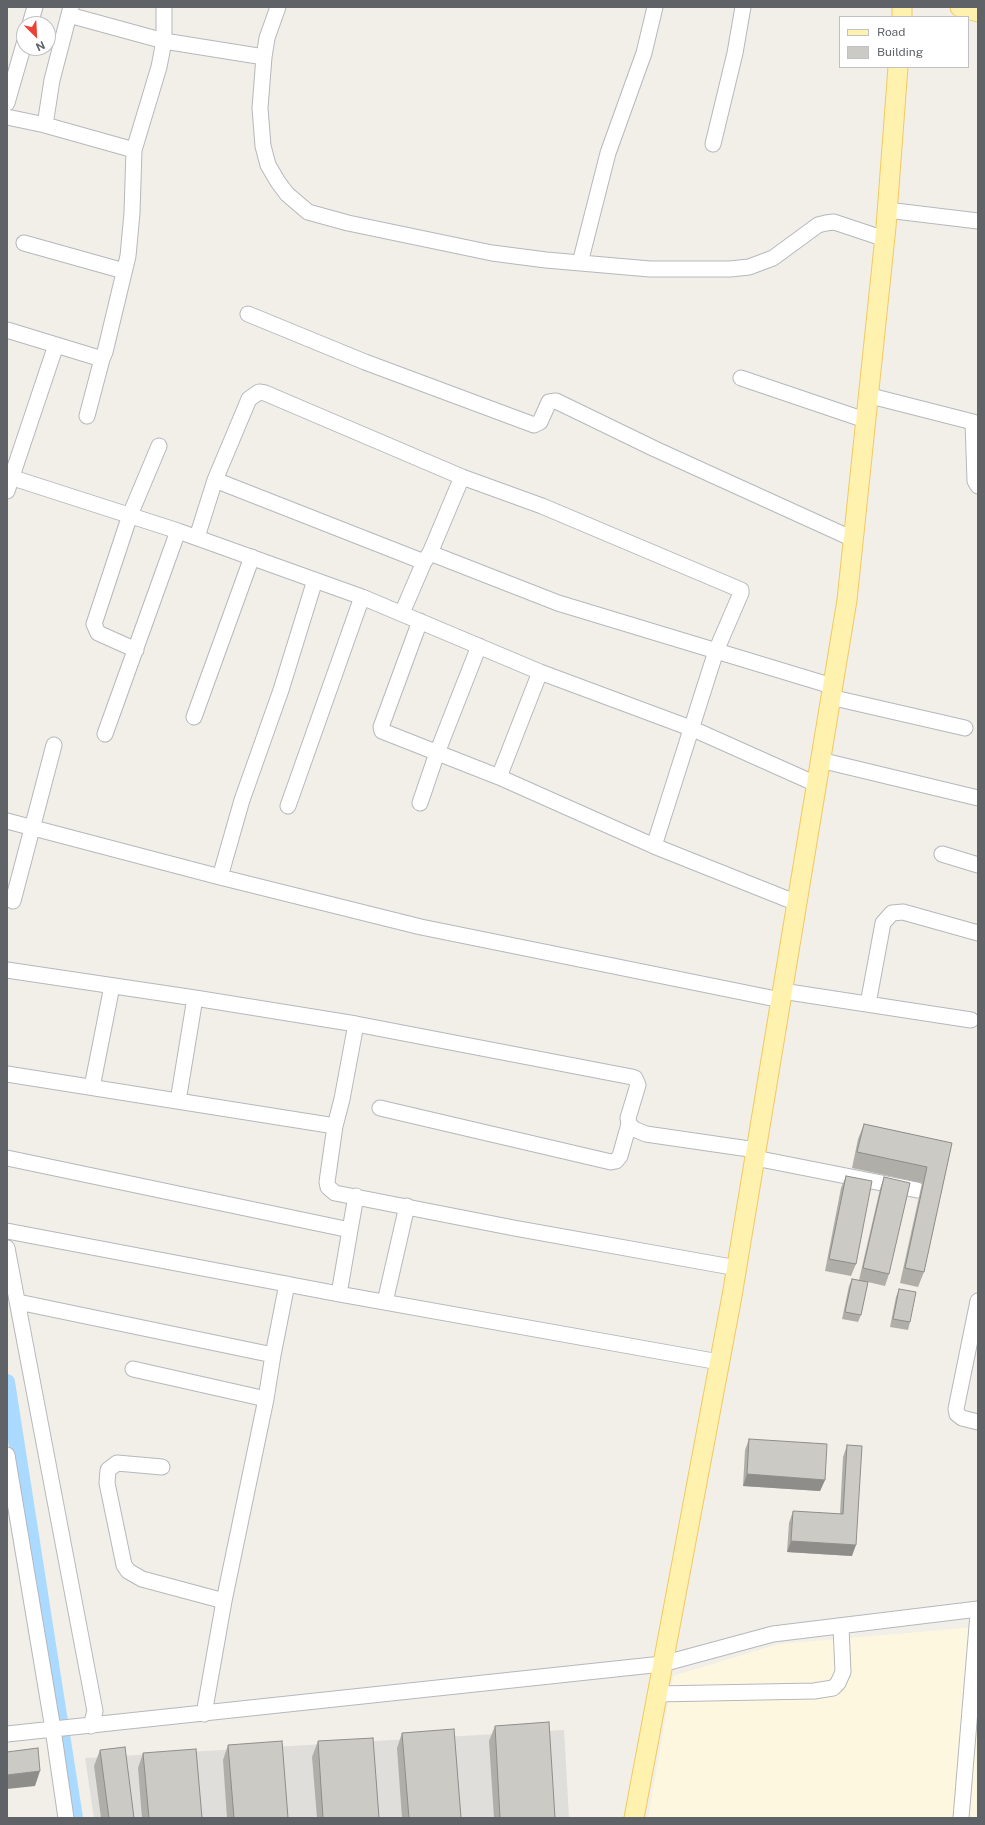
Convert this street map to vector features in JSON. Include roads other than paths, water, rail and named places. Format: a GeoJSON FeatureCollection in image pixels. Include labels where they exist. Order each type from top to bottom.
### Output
{"type":"FeatureCollection","features":[{"type":"Feature","properties":{"kind":"main road"},"geometry":{"type":"LineString","coordinates":[[960,7],[978,12]]}},
{"type":"Feature","properties":{"kind":"main road"},"geometry":{"type":"LineString","coordinates":[[634,1818],[656,1694],[737,1268],[846,600],[885,239],[898,68]]}},
{"type":"Feature","properties":{"kind":"street"},"geometry":{"type":"LineString","coordinates":[[87,416],[105,352],[128,256],[132,213],[134,150],[159,67],[164,41],[164,7]]}},
{"type":"Feature","properties":{"kind":"street"},"geometry":{"type":"LineString","coordinates":[[278,7],[267,38],[264,57],[260,124],[263,146],[268,165],[288,194],[308,212],[348,223],[492,253],[546,260],[650,268],[730,269],[749,267],[773,258],[818,225],[834,222],[885,239]]}},
{"type":"Feature","properties":{"kind":"street"},"geometry":{"type":"LineString","coordinates":[[580,263],[608,153],[644,53],[655,7]]}},
{"type":"Feature","properties":{"kind":"street"},"geometry":{"type":"LineString","coordinates":[[713,144],[735,53],[743,7]]}},
{"type":"Feature","properties":{"kind":"street"},"geometry":{"type":"LineString","coordinates":[[45,124],[52,80],[70,11],[164,41],[264,57]]}},
{"type":"Feature","properties":{"kind":"street"},"geometry":{"type":"LineString","coordinates":[[7,103],[21,56]]}},
{"type":"Feature","properties":{"kind":"street"},"geometry":{"type":"LineString","coordinates":[[7,117],[45,124],[134,150]]}},
{"type":"Feature","properties":{"kind":"street"},"geometry":{"type":"LineString","coordinates":[[887,210],[978,221]]}},
{"type":"Feature","properties":{"kind":"street"},"geometry":{"type":"LineString","coordinates":[[24,242],[124,271]]}},
{"type":"Feature","properties":{"kind":"street"},"geometry":{"type":"LineString","coordinates":[[248,314],[365,362],[534,425],[540,422],[549,402],[556,401],[655,449],[853,539]]}},
{"type":"Feature","properties":{"kind":"street"},"geometry":{"type":"LineString","coordinates":[[7,330],[102,359]]}},
{"type":"Feature","properties":{"kind":"street"},"geometry":{"type":"LineString","coordinates":[[7,491],[9,476],[56,345]]}},
{"type":"Feature","properties":{"kind":"street"},"geometry":{"type":"LineString","coordinates":[[741,378],[865,420]]}},
{"type":"Feature","properties":{"kind":"street"},"geometry":{"type":"LineString","coordinates":[[196,537],[215,480],[250,399],[259,392],[462,477],[542,506],[740,589],[741,593],[716,651],[693,729],[654,846]]}},
{"type":"Feature","properties":{"kind":"street"},"geometry":{"type":"LineString","coordinates":[[867,395],[976,423],[975,481],[978,486]]}},
{"type":"Feature","properties":{"kind":"street"},"geometry":{"type":"LineString","coordinates":[[136,650],[98,633],[94,627],[130,515],[159,446]]}},
{"type":"Feature","properties":{"kind":"street"},"geometry":{"type":"LineString","coordinates":[[9,476],[196,537],[362,597],[540,672],[693,729],[816,784]]}},
{"type":"Feature","properties":{"kind":"street"},"geometry":{"type":"LineString","coordinates":[[402,613],[462,477]]}},
{"type":"Feature","properties":{"kind":"street"},"geometry":{"type":"LineString","coordinates":[[215,480],[427,558],[558,603],[716,651],[831,692],[965,728]]}},
{"type":"Feature","properties":{"kind":"street"},"geometry":{"type":"LineString","coordinates":[[105,734],[178,531]]}},
{"type":"Feature","properties":{"kind":"street"},"geometry":{"type":"LineString","coordinates":[[194,717],[252,557]]}},
{"type":"Feature","properties":{"kind":"street"},"geometry":{"type":"LineString","coordinates":[[220,877],[242,800],[281,690],[315,580]]}},
{"type":"Feature","properties":{"kind":"street"},"geometry":{"type":"LineString","coordinates":[[288,806],[362,597]]}},
{"type":"Feature","properties":{"kind":"street"},"geometry":{"type":"LineString","coordinates":[[420,621],[381,729],[382,732],[499,777],[654,846],[797,903]]}},
{"type":"Feature","properties":{"kind":"street"},"geometry":{"type":"LineString","coordinates":[[420,803],[437,753],[479,646]]}},
{"type":"Feature","properties":{"kind":"street"},"geometry":{"type":"LineString","coordinates":[[499,777],[540,672]]}},
{"type":"Feature","properties":{"kind":"street"},"geometry":{"type":"LineString","coordinates":[[13,900],[54,745]]}},
{"type":"Feature","properties":{"kind":"street"},"geometry":{"type":"LineString","coordinates":[[820,760],[978,798]]}},
{"type":"Feature","properties":{"kind":"street"},"geometry":{"type":"LineString","coordinates":[[7,821],[220,877],[421,927],[781,996],[868,1004],[971,1020]]}},
{"type":"Feature","properties":{"kind":"street"},"geometry":{"type":"LineString","coordinates":[[942,854],[978,865]]}},
{"type":"Feature","properties":{"kind":"street"},"geometry":{"type":"LineString","coordinates":[[868,1004],[882,922],[892,913],[903,912],[978,932]]}},
{"type":"Feature","properties":{"kind":"street"},"geometry":{"type":"LineString","coordinates":[[7,970],[356,1024],[632,1077],[637,1081],[638,1089],[628,1118],[629,1124],[620,1156],[616,1161],[611,1162],[380,1108]]}},
{"type":"Feature","properties":{"kind":"street"},"geometry":{"type":"LineString","coordinates":[[92,1087],[112,986]]}},
{"type":"Feature","properties":{"kind":"street"},"geometry":{"type":"LineString","coordinates":[[178,1101],[195,998]]}},
{"type":"Feature","properties":{"kind":"street"},"geometry":{"type":"LineString","coordinates":[[356,1024],[342,1099],[335,1126],[327,1182],[328,1187],[335,1193],[737,1268]]}},
{"type":"Feature","properties":{"kind":"street"},"geometry":{"type":"LineString","coordinates":[[7,1074],[335,1126]]}},
{"type":"Feature","properties":{"kind":"street"},"geometry":{"type":"LineString","coordinates":[[629,1124],[634,1129],[646,1134],[755,1154],[917,1190]]}},
{"type":"Feature","properties":{"kind":"street"},"geometry":{"type":"LineString","coordinates":[[7,1158],[350,1230]]}},
{"type":"Feature","properties":{"kind":"street"},"geometry":{"type":"LineString","coordinates":[[339,1294],[356,1196]]}},
{"type":"Feature","properties":{"kind":"street"},"geometry":{"type":"LineString","coordinates":[[385,1302],[407,1206]]}},
{"type":"Feature","properties":{"kind":"street"},"geometry":{"type":"LineString","coordinates":[[7,1231],[339,1294],[719,1362]]}},
{"type":"Feature","properties":{"kind":"street"},"geometry":{"type":"LineString","coordinates":[[7,1248],[95,1711],[91,1726]]}},
{"type":"Feature","properties":{"kind":"street"},"geometry":{"type":"LineString","coordinates":[[204,1714],[224,1601],[266,1399],[287,1284]]}},
{"type":"Feature","properties":{"kind":"street"},"geometry":{"type":"LineString","coordinates":[[978,1301],[956,1409],[957,1414],[962,1418],[978,1422]]}},
{"type":"Feature","properties":{"kind":"street"},"geometry":{"type":"LineString","coordinates":[[18,1302],[273,1356]]}},
{"type":"Feature","properties":{"kind":"street"},"geometry":{"type":"LineString","coordinates":[[132,1369],[266,1399]]}},
{"type":"Feature","properties":{"kind":"street"},"geometry":{"type":"LineString","coordinates":[[7,1454],[13,1528],[55,1729],[66,1818]]}},
{"type":"Feature","properties":{"kind":"street"},"geometry":{"type":"LineString","coordinates":[[162,1467],[117,1463],[108,1470],[108,1483],[124,1565],[128,1571],[142,1579],[224,1601]]}},
{"type":"Feature","properties":{"kind":"street"},"geometry":{"type":"LineString","coordinates":[[7,1734],[662,1664],[773,1634],[841,1627],[978,1609]]}},
{"type":"Feature","properties":{"kind":"street"},"geometry":{"type":"LineString","coordinates":[[961,1818],[973,1740],[978,1614]]}},
{"type":"Feature","properties":{"kind":"street"},"geometry":{"type":"LineString","coordinates":[[656,1694],[814,1691],[833,1688],[838,1683],[843,1672],[841,1627]]}},
{"type":"Feature","properties":{"kind":"waterway"},"geometry":{"type":"LineString","coordinates":[[7,1382],[75,1818]]}}]}
